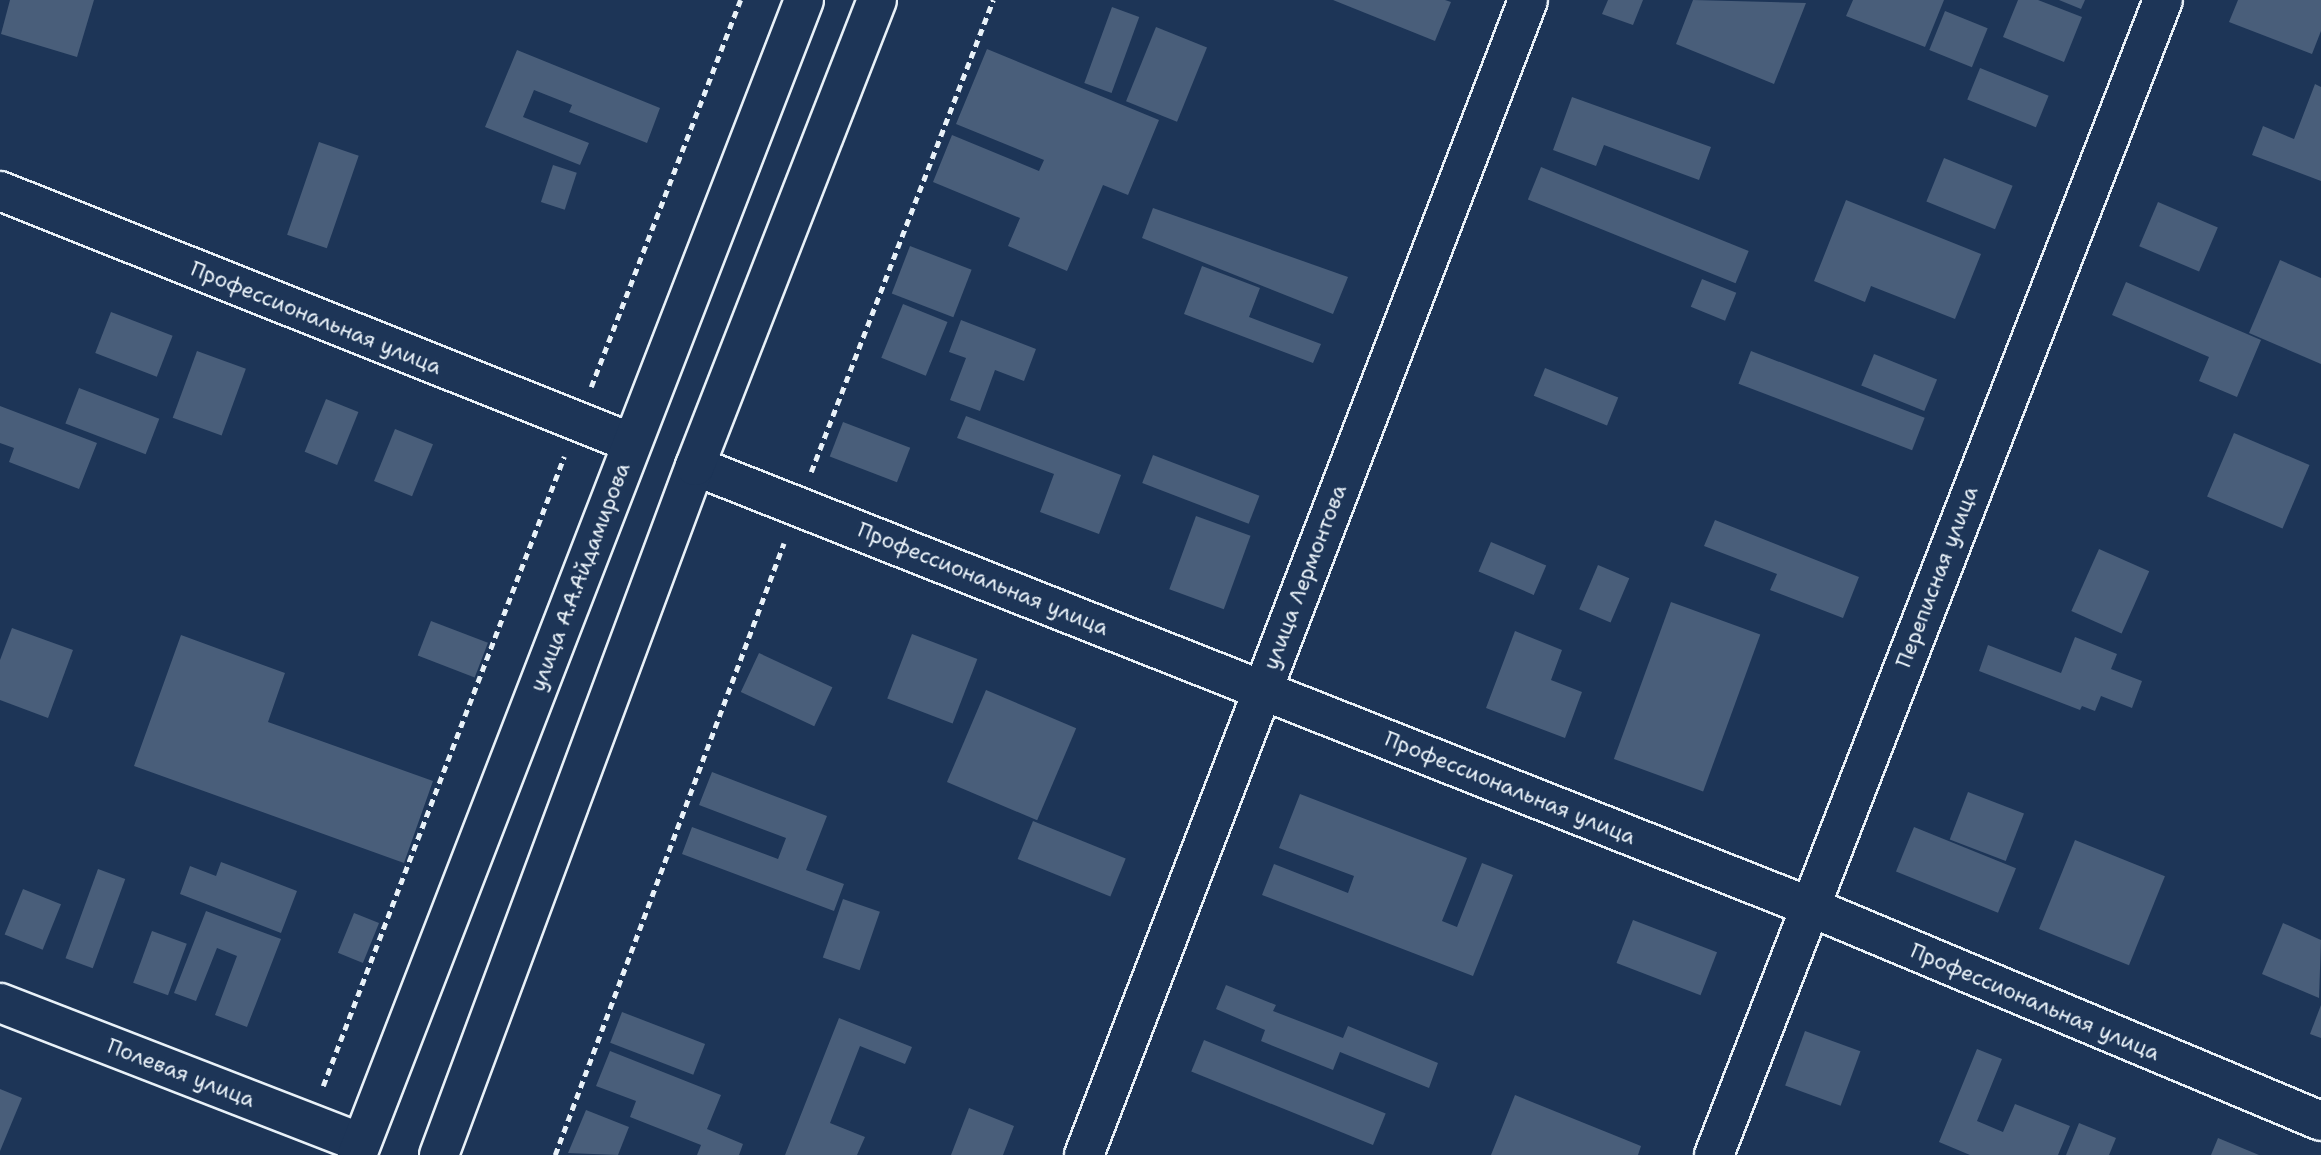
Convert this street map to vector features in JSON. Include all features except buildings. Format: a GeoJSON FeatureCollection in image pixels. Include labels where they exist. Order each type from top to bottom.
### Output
{"type":"FeatureCollection","features":[{"type":"Feature","properties":{"kind":"street","name":"улица А.А.Айдамирова"},"geometry":{"type":"LineString","coordinates":[[359,1149],[804,0]]}},
{"type":"Feature","properties":{"kind":"street"},"geometry":{"type":"LineString","coordinates":[[439,1155],[695,466],[877,0]]}},
{"type":"Feature","properties":{"kind":"street","name":"улица Лермонтова"},"geometry":{"type":"LineString","coordinates":[[1084,1155],[1528,0]]}},
{"type":"Feature","properties":{"kind":"street","name":"Переписная улица"},"geometry":{"type":"LineString","coordinates":[[1714,1155],[1808,906],[2163,0]]}},
{"type":"Feature","properties":{"kind":"street","name":"Профессиональная улица"},"geometry":{"type":"LineString","coordinates":[[0,191],[632,443]]}},
{"type":"Feature","properties":{"kind":"street","name":"Профессиональная улица"},"geometry":{"type":"LineString","coordinates":[[695,466],[1808,906],[2321,1121]]}},
{"type":"Feature","properties":{"kind":"street","name":"Полевая улица"},"geometry":{"type":"LineString","coordinates":[[0,1003],[308,1123],[359,1149]]}},
{"type":"Feature","properties":{"kind":"path"},"geometry":{"type":"LineString","coordinates":[[308,1123],[740,0]]}},
{"type":"Feature","properties":{"kind":"path"},"geometry":{"type":"LineString","coordinates":[[555,1155],[798,505],[993,0]]}}]}
